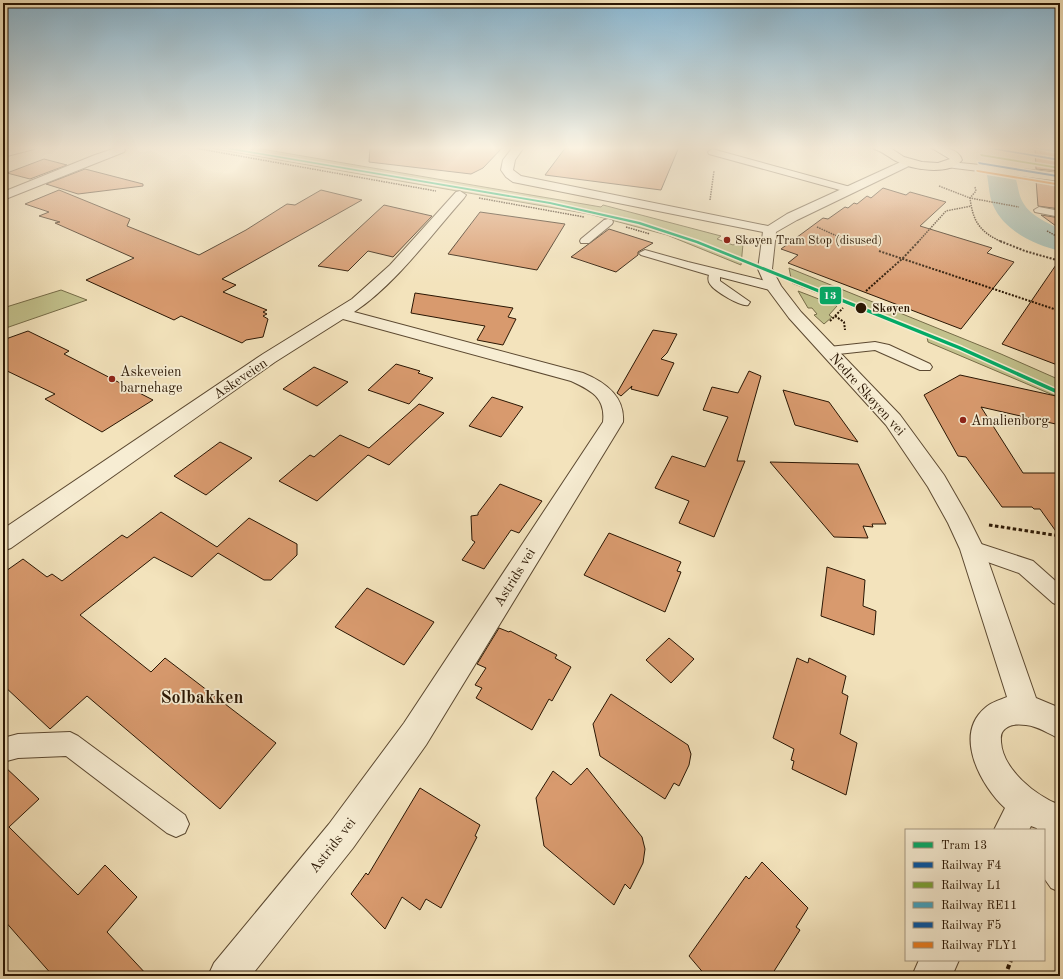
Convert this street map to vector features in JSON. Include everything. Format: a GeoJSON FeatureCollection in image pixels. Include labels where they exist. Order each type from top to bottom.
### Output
{"type":"FeatureCollection","features":[{"type":"Feature","properties":{"kind":"street"},"geometry":{"type":"LineString","coordinates":[[586,193],[770,230],[792,217],[845,193]]}},
{"type":"Feature","properties":{"kind":"street","name":"Askeveien"},"geometry":{"type":"LineString","coordinates":[[3,540],[269,358],[341,313],[378,285],[460,195]]}},
{"type":"Feature","properties":{"kind":"street","name":"Nedre Skøyen vei"},"geometry":{"type":"LineString","coordinates":[[770,230],[766,250],[765,269],[774,287],[795,315],[893,420],[936,480],[959,521],[972,549],[1026,710]]}},
{"type":"Feature","properties":{"kind":"street","name":"Astrids vei"},"geometry":{"type":"LineString","coordinates":[[227,976],[340,836],[414,734],[613,422],[614,416],[612,404],[607,397],[598,388],[577,378],[341,313]]}},
{"type":"Feature","properties":{"kind":"street"},"geometry":{"type":"LineString","coordinates":[[1036,818],[1006,785],[992,765],[986,746],[987,729],[995,717],[1008,711],[1026,710],[1048,717],[1060,724]]}},
{"type":"Feature","properties":{"kind":"street"},"geometry":{"type":"LineString","coordinates":[[931,976],[939,961]]}},
{"type":"Feature","properties":{"kind":"lane"},"geometry":{"type":"LineString","coordinates":[[1039,210],[1060,214]]}},
{"type":"Feature","properties":{"kind":"lane"},"geometry":{"type":"LineString","coordinates":[[586,241],[608,222]]}},
{"type":"Feature","properties":{"kind":"lane"},"geometry":{"type":"LineString","coordinates":[[645,253],[774,287]]}},
{"type":"Feature","properties":{"kind":"lane"},"geometry":{"type":"LineString","coordinates":[[715,272],[715,283],[744,302]]}},
{"type":"Feature","properties":{"kind":"lane"},"geometry":{"type":"LineString","coordinates":[[829,351],[875,346],[884,348],[925,367]]}},
{"type":"Feature","properties":{"kind":"lane"},"geometry":{"type":"LineString","coordinates":[[972,549],[1026,567],[1060,597]]}},
{"type":"Feature","properties":{"kind":"lane"},"geometry":{"type":"LineString","coordinates":[[3,750],[18,746],[70,744],[176,824]]}},
{"type":"Feature","properties":{"kind":"lane"},"geometry":{"type":"LineString","coordinates":[[1036,818],[1040,829]]}},
{"type":"Feature","properties":{"kind":"lane"},"geometry":{"type":"LineString","coordinates":[[1045,844],[1054,870],[1060,880]]}},
{"type":"Feature","properties":{"kind":"path"},"geometry":{"type":"LineString","coordinates":[[447,193],[584,217]]}},
{"type":"Feature","properties":{"kind":"path"},"geometry":{"type":"LineString","coordinates":[[708,217],[711,193]]}},
{"type":"Feature","properties":{"kind":"path"},"geometry":{"type":"LineString","coordinates":[[956,193],[970,198],[1021,208]]}},
{"type":"Feature","properties":{"kind":"path"},"geometry":{"type":"LineString","coordinates":[[970,198],[973,218],[984,232],[1015,248],[1060,261]]}},
{"type":"Feature","properties":{"kind":"path"},"geometry":{"type":"LineString","coordinates":[[866,291],[904,258],[946,211],[971,206]]}},
{"type":"Feature","properties":{"kind":"path"},"geometry":{"type":"LineString","coordinates":[[792,217],[850,242]]}},
{"type":"Feature","properties":{"kind":"path"},"geometry":{"type":"LineString","coordinates":[[879,251],[904,258],[1060,311]]}},
{"type":"Feature","properties":{"kind":"path"},"geometry":{"type":"LineString","coordinates":[[959,521],[1060,536]]}},
{"type":"Feature","properties":{"kind":"path"},"geometry":{"type":"LineString","coordinates":[[1005,976],[1011,961]]}},
{"type":"Feature","properties":{"kind":"shaded area"},"geometry":{"type":"Polygon","coordinates":[[[467,193],[517,193],[601,207],[603,205],[721,236],[717,239],[733,245],[739,242],[743,244],[741,265],[667,235],[589,214],[467,193]]]}},
{"type":"Feature","properties":{"kind":"shaded area"},"geometry":{"type":"Polygon","coordinates":[[[789,268],[1001,354],[1060,380],[1060,398],[928,342],[927,337],[792,283],[789,268]]]}},
{"type":"Feature","properties":{"kind":"shaded area"},"geometry":{"type":"Polygon","coordinates":[[[61,290],[87,300],[3,329],[3,308],[61,290]]]}},
{"type":"Feature","properties":{"kind":"shaded area"},"geometry":{"type":"Polygon","coordinates":[[[798,291],[837,306],[829,315],[832,317],[824,324],[814,315],[817,314],[812,308],[808,308],[798,291]]]}},
{"type":"Feature","properties":{"kind":"building"},"geometry":{"type":"Polygon","coordinates":[[[52,193],[66,193],[130,219],[127,226],[199,255],[246,230],[287,204],[295,205],[316,193],[332,193],[362,200],[222,279],[236,285],[223,292],[267,310],[263,312],[267,314],[263,316],[268,319],[263,337],[246,340],[242,343],[181,316],[174,320],[86,280],[134,258],[55,223],[60,222],[39,216],[49,212],[25,204],[52,193]]]}},
{"type":"Feature","properties":{"kind":"building"},"geometry":{"type":"Polygon","coordinates":[[[877,193],[898,193],[906,195],[912,193],[946,202],[920,226],[992,248],[987,253],[1014,262],[961,329],[788,263],[798,255],[781,249],[823,218],[828,219],[845,207],[848,208],[854,203],[857,204],[867,196],[871,198],[877,193]]]}},
{"type":"Feature","properties":{"kind":"building"},"geometry":{"type":"Polygon","coordinates":[[[1037,193],[1060,193],[1060,209],[1038,206],[1037,193]]]}},
{"type":"Feature","properties":{"kind":"building"},"geometry":{"type":"Polygon","coordinates":[[[384,205],[432,216],[393,257],[368,251],[348,271],[318,266],[384,205]]]}},
{"type":"Feature","properties":{"kind":"building"},"geometry":{"type":"Polygon","coordinates":[[[480,212],[565,224],[537,270],[448,254],[480,212]]]}},
{"type":"Feature","properties":{"kind":"building"},"geometry":{"type":"Polygon","coordinates":[[[1041,215],[1060,218],[1060,229],[1041,215]]]}},
{"type":"Feature","properties":{"kind":"building"},"geometry":{"type":"Polygon","coordinates":[[[609,229],[653,243],[638,252],[638,255],[616,272],[571,257],[609,229]]]}},
{"type":"Feature","properties":{"kind":"building"},"geometry":{"type":"Polygon","coordinates":[[[1060,259],[1060,366],[1002,344],[1060,259]]]}},
{"type":"Feature","properties":{"kind":"building"},"geometry":{"type":"Polygon","coordinates":[[[415,293],[513,308],[508,317],[516,319],[503,345],[477,340],[485,326],[411,313],[415,293]]]}},
{"type":"Feature","properties":{"kind":"building"},"geometry":{"type":"Polygon","coordinates":[[[653,330],[677,334],[667,353],[661,359],[674,363],[658,396],[631,389],[632,386],[621,396],[617,393],[653,330]]]}},
{"type":"Feature","properties":{"kind":"building"},"geometry":{"type":"Polygon","coordinates":[[[28,331],[69,351],[64,354],[153,400],[102,432],[45,399],[55,394],[3,369],[3,340],[28,331]]]}},
{"type":"Feature","properties":{"kind":"building"},"geometry":{"type":"Polygon","coordinates":[[[396,364],[420,371],[418,373],[433,378],[409,404],[368,390],[396,364]]]}},
{"type":"Feature","properties":{"kind":"building"},"geometry":{"type":"Polygon","coordinates":[[[314,367],[348,382],[317,406],[283,389],[314,367]]]}},
{"type":"Feature","properties":{"kind":"building"},"geometry":{"type":"Polygon","coordinates":[[[749,371],[761,376],[737,461],[745,461],[714,537],[679,523],[689,501],[655,488],[672,456],[705,467],[728,417],[703,410],[712,387],[738,393],[749,371]]]}},
{"type":"Feature","properties":{"kind":"building","name":"Amalienborg"},"geometry":{"type":"Polygon","coordinates":[[[960,375],[1056,396],[1060,410],[1060,425],[981,407],[1023,473],[1060,473],[1060,537],[1040,509],[1034,509],[1032,507],[1002,507],[966,457],[958,456],[924,395],[960,375]]]}},
{"type":"Feature","properties":{"kind":"building"},"geometry":{"type":"Polygon","coordinates":[[[783,390],[829,402],[858,442],[795,425],[783,390]]]}},
{"type":"Feature","properties":{"kind":"building"},"geometry":{"type":"Polygon","coordinates":[[[492,397],[523,407],[501,437],[469,426],[492,397]]]}},
{"type":"Feature","properties":{"kind":"building"},"geometry":{"type":"Polygon","coordinates":[[[419,404],[444,413],[389,465],[368,455],[317,501],[279,481],[310,455],[314,457],[340,435],[369,448],[419,404]]]}},
{"type":"Feature","properties":{"kind":"building"},"geometry":{"type":"Polygon","coordinates":[[[220,442],[252,458],[206,495],[174,476],[220,442]]]}},
{"type":"Feature","properties":{"kind":"building"},"geometry":{"type":"Polygon","coordinates":[[[770,462],[858,464],[886,524],[872,524],[873,527],[863,526],[868,538],[834,537],[770,462]]]}},
{"type":"Feature","properties":{"kind":"building"},"geometry":{"type":"Polygon","coordinates":[[[500,484],[542,501],[519,533],[511,530],[484,569],[462,560],[475,542],[472,540],[471,516],[478,515],[500,484]]]}},
{"type":"Feature","properties":{"kind":"building"},"geometry":{"type":"Polygon","coordinates":[[[161,512],[217,547],[249,518],[297,544],[297,555],[271,580],[264,580],[218,553],[192,577],[154,557],[80,615],[151,672],[165,658],[276,743],[220,809],[87,696],[50,729],[3,685],[3,573],[23,559],[47,577],[52,574],[62,581],[122,535],[127,538],[161,512]]]}},
{"type":"Feature","properties":{"kind":"building"},"geometry":{"type":"Polygon","coordinates":[[[609,533],[681,562],[677,571],[681,572],[665,612],[584,575],[609,533]]]}},
{"type":"Feature","properties":{"kind":"building"},"geometry":{"type":"Polygon","coordinates":[[[827,567],[865,580],[863,606],[876,611],[874,635],[821,616],[827,567]]]}},
{"type":"Feature","properties":{"kind":"building"},"geometry":{"type":"Polygon","coordinates":[[[367,588],[434,622],[404,665],[335,627],[367,588]]]}},
{"type":"Feature","properties":{"kind":"building"},"geometry":{"type":"Polygon","coordinates":[[[499,628],[509,632],[510,631],[557,655],[555,658],[571,667],[552,701],[549,699],[532,730],[476,698],[482,688],[475,685],[486,668],[477,664],[499,628]]]}},
{"type":"Feature","properties":{"kind":"building"},"geometry":{"type":"Polygon","coordinates":[[[669,638],[694,659],[671,683],[646,660],[669,638]]]}},
{"type":"Feature","properties":{"kind":"building"},"geometry":{"type":"Polygon","coordinates":[[[797,658],[808,663],[809,658],[846,676],[842,693],[848,696],[840,734],[857,743],[846,795],[792,769],[794,761],[791,760],[794,749],[773,738],[797,658]]]}},
{"type":"Feature","properties":{"kind":"building"},"geometry":{"type":"Polygon","coordinates":[[[611,694],[688,745],[691,754],[689,765],[679,786],[674,783],[665,799],[600,756],[593,724],[611,694]]]}},
{"type":"Feature","properties":{"kind":"building"},"geometry":{"type":"Polygon","coordinates":[[[3,765],[39,799],[9,827],[78,895],[105,865],[137,897],[107,932],[148,976],[53,976],[3,919],[3,765]]]}},
{"type":"Feature","properties":{"kind":"building"},"geometry":{"type":"Polygon","coordinates":[[[587,768],[642,837],[645,849],[643,863],[630,889],[625,884],[614,905],[544,846],[536,798],[553,771],[571,785],[587,768]]]}},
{"type":"Feature","properties":{"kind":"building"},"geometry":{"type":"Polygon","coordinates":[[[420,788],[480,825],[475,836],[477,837],[441,908],[426,899],[420,910],[402,897],[385,929],[351,894],[366,873],[368,875],[420,788]]]}},
{"type":"Feature","properties":{"kind":"building"},"geometry":{"type":"Polygon","coordinates":[[[762,862],[808,908],[796,927],[800,930],[771,976],[706,976],[689,956],[746,876],[749,879],[762,862]]]}},
{"type":"Feature","properties":{"kind":"waterway"},"geometry":{"type":"LineString","coordinates":[[1005,193],[1011,210],[1018,218],[1041,233],[1060,241]]}},
{"type":"Feature","properties":{"kind":"tram line","name":"13"},"geometry":{"type":"LineString","coordinates":[[489,193],[550,203],[639,223],[697,242],[960,348],[1060,393]]}},
{"type":"Feature","properties":{"kind":"place","name":"Skøyen Tram Stop (disused)"},"geometry":{"type":"Point","coordinates":[727,240]}},
{"type":"Feature","properties":{"kind":"place","name":"Skøyen"},"geometry":{"type":"Point","coordinates":[861,308]}},
{"type":"Feature","properties":{"kind":"place","name":"Askeveien barnehage"},"geometry":{"type":"Point","coordinates":[112,379]}},
{"type":"Feature","properties":{"kind":"place","name":"Amalienborg"},"geometry":{"type":"Point","coordinates":[963,420]}},
{"type":"Feature","properties":{"kind":"district","name":"Solbakken"},"geometry":{"type":"Point","coordinates":[202,697]}}]}
